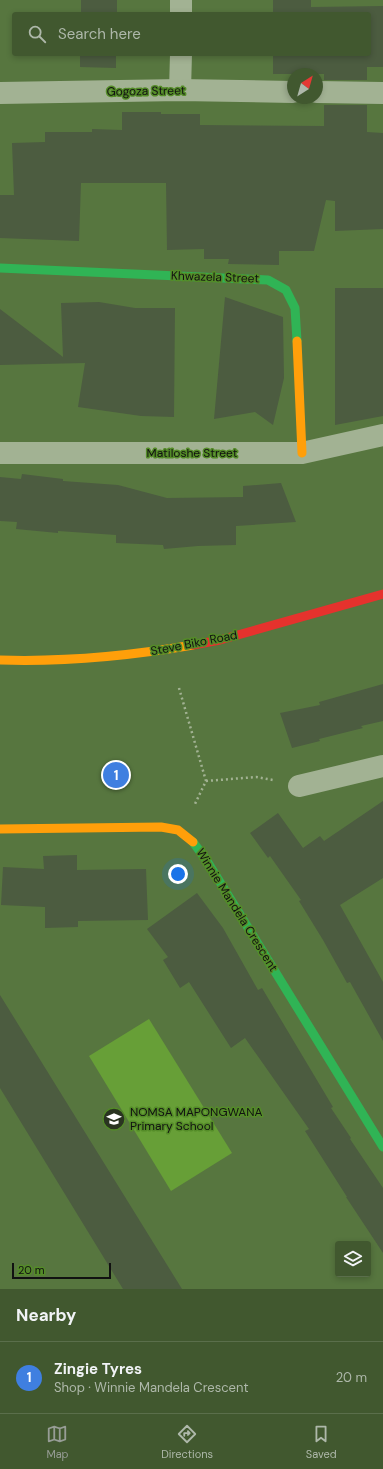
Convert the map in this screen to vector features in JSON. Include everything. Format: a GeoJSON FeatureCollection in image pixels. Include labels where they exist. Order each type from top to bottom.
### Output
{"type":"FeatureCollection","features":[{"type":"Feature","properties":{"kind":"street"},"geometry":{"type":"LineString","coordinates":[[181,0],[181,12]]}},
{"type":"Feature","properties":{"kind":"street"},"geometry":{"type":"LineString","coordinates":[[180,90],[181,56]]}},
{"type":"Feature","properties":{"kind":"street","name":"Gogoza Street"},"geometry":{"type":"LineString","coordinates":[[0,93],[180,90],[287,92]]}},
{"type":"Feature","properties":{"kind":"street"},"geometry":{"type":"LineString","coordinates":[[323,92],[383,93]]}},
{"type":"Feature","properties":{"kind":"street","name":"Khwazela Street"},"geometry":{"type":"LineString","coordinates":[[0,268],[268,280],[286,290],[295,308],[302,453]]}},
{"type":"Feature","properties":{"kind":"street","name":"Matiloshe Street"},"geometry":{"type":"LineString","coordinates":[[0,453],[302,453],[383,435]]}},
{"type":"Feature","properties":{"kind":"street","name":"Steve Biko Road"},"geometry":{"type":"LineString","coordinates":[[0,660],[116,656],[177,648],[220,640],[383,594]]}},
{"type":"Feature","properties":{"kind":"street"},"geometry":{"type":"LineString","coordinates":[[299,786],[383,767]]}},
{"type":"Feature","properties":{"kind":"street"},"geometry":{"type":"LineString","coordinates":[[0,829],[147,826],[165,827],[181,831]]}},
{"type":"Feature","properties":{"kind":"street","name":"Winnie Mandela Crescent"},"geometry":{"type":"LineString","coordinates":[[181,831],[196,845],[207,861],[383,1147]]}},
{"type":"Feature","properties":{"kind":"path"},"geometry":{"type":"LineString","coordinates":[[179,688],[206,781],[181,831]]}},
{"type":"Feature","properties":{"kind":"path"},"geometry":{"type":"LineString","coordinates":[[206,781],[256,777],[299,786]]}},
{"type":"Feature","properties":{"kind":"green space"},"geometry":{"type":"Polygon","coordinates":[[[149,1019],[232,1153],[171,1191],[89,1056],[149,1019]]]}},
{"type":"Feature","properties":{"kind":"building"},"geometry":{"type":"Polygon","coordinates":[[[81,0],[117,0],[117,12],[81,12],[81,0]]]}},
{"type":"Feature","properties":{"kind":"building"},"geometry":{"type":"Polygon","coordinates":[[[273,0],[311,0],[311,7],[383,6],[383,67],[367,67],[367,80],[324,80],[323,68],[287,68],[287,74],[273,74],[273,56],[371,56],[371,12],[273,12],[273,0]]]}},
{"type":"Feature","properties":{"kind":"building"},"geometry":{"type":"Polygon","coordinates":[[[80,56],[116,56],[116,68],[80,67],[80,56]]]}},
{"type":"Feature","properties":{"kind":"building"},"geometry":{"type":"Polygon","coordinates":[[[324,105],[367,105],[367,132],[383,133],[383,229],[335,231],[335,201],[326,200],[314,251],[279,251],[279,265],[228,264],[229,259],[204,259],[204,249],[167,250],[166,183],[81,183],[79,241],[0,238],[0,195],[14,195],[12,143],[45,142],[45,132],[92,132],[92,129],[122,130],[122,112],[200,114],[200,125],[324,126],[324,105]]]}},
{"type":"Feature","properties":{"kind":"building"},"geometry":{"type":"Polygon","coordinates":[[[335,288],[383,288],[383,416],[335,425],[335,288]]]}},
{"type":"Feature","properties":{"kind":"building"},"geometry":{"type":"Polygon","coordinates":[[[225,297],[283,317],[284,378],[273,425],[255,412],[214,419],[225,297]]]}},
{"type":"Feature","properties":{"kind":"building"},"geometry":{"type":"Polygon","coordinates":[[[99,302],[135,308],[175,308],[174,417],[141,416],[78,407],[85,363],[0,365],[0,309],[63,357],[61,303],[99,302]]]}},
{"type":"Feature","properties":{"kind":"building"},"geometry":{"type":"Polygon","coordinates":[[[22,474],[63,479],[63,481],[118,485],[167,498],[243,497],[243,486],[281,483],[296,522],[236,526],[236,545],[164,549],[163,545],[116,543],[116,535],[58,531],[58,533],[16,529],[17,522],[0,521],[0,477],[21,479],[22,474]]]}},
{"type":"Feature","properties":{"kind":"building"},"geometry":{"type":"Polygon","coordinates":[[[383,684],[383,721],[361,726],[363,728],[319,739],[320,741],[292,748],[280,713],[320,705],[319,702],[383,684]]]}},
{"type":"Feature","properties":{"kind":"building"},"geometry":{"type":"Polygon","coordinates":[[[383,801],[383,878],[340,905],[383,982],[383,1041],[350,982],[347,983],[299,901],[301,900],[270,856],[268,858],[250,833],[278,813],[303,848],[320,836],[324,841],[383,801]]]}},
{"type":"Feature","properties":{"kind":"building"},"geometry":{"type":"Polygon","coordinates":[[[77,855],[77,870],[146,869],[148,920],[78,921],[78,927],[45,928],[45,907],[1,905],[3,867],[44,869],[43,856],[77,855]]]}},
{"type":"Feature","properties":{"kind":"building"},"geometry":{"type":"Polygon","coordinates":[[[197,893],[223,928],[258,990],[262,988],[333,1107],[331,1108],[383,1188],[383,1253],[305,1131],[309,1129],[245,1038],[231,1048],[189,982],[180,988],[163,960],[168,957],[147,929],[197,893]]]}},
{"type":"Feature","properties":{"kind":"building"},"geometry":{"type":"Polygon","coordinates":[[[0,995],[182,1289],[123,1289],[0,1088],[0,995]]]}},
{"type":"Feature","properties":{"kind":"traffic: fast"},"geometry":{"type":"LineString","coordinates":[[0,268],[268,280],[286,290],[295,308],[297,341]]}},
{"type":"Feature","properties":{"kind":"traffic: fast"},"geometry":{"type":"LineString","coordinates":[[193,842],[207,861],[383,1147]]}},
{"type":"Feature","properties":{"kind":"traffic: slow"},"geometry":{"type":"LineString","coordinates":[[297,341],[302,453]]}},
{"type":"Feature","properties":{"kind":"traffic: slow"},"geometry":{"type":"LineString","coordinates":[[0,660],[72,659],[145,652],[193,645]]}},
{"type":"Feature","properties":{"kind":"traffic: slow"},"geometry":{"type":"LineString","coordinates":[[0,829],[161,827],[178,830],[193,842]]}},
{"type":"Feature","properties":{"kind":"traffic: jam"},"geometry":{"type":"LineString","coordinates":[[193,645],[220,640],[383,594]]}},
{"type":"Feature","properties":{"kind":"place","name":"Zingie Tyres"},"geometry":{"type":"Point","coordinates":[116,775]}},
{"type":"Feature","properties":{"kind":"place","name":"NOMSA MAPONGWANA Primary School"},"geometry":{"type":"Point","coordinates":[114,1119]}}]}
